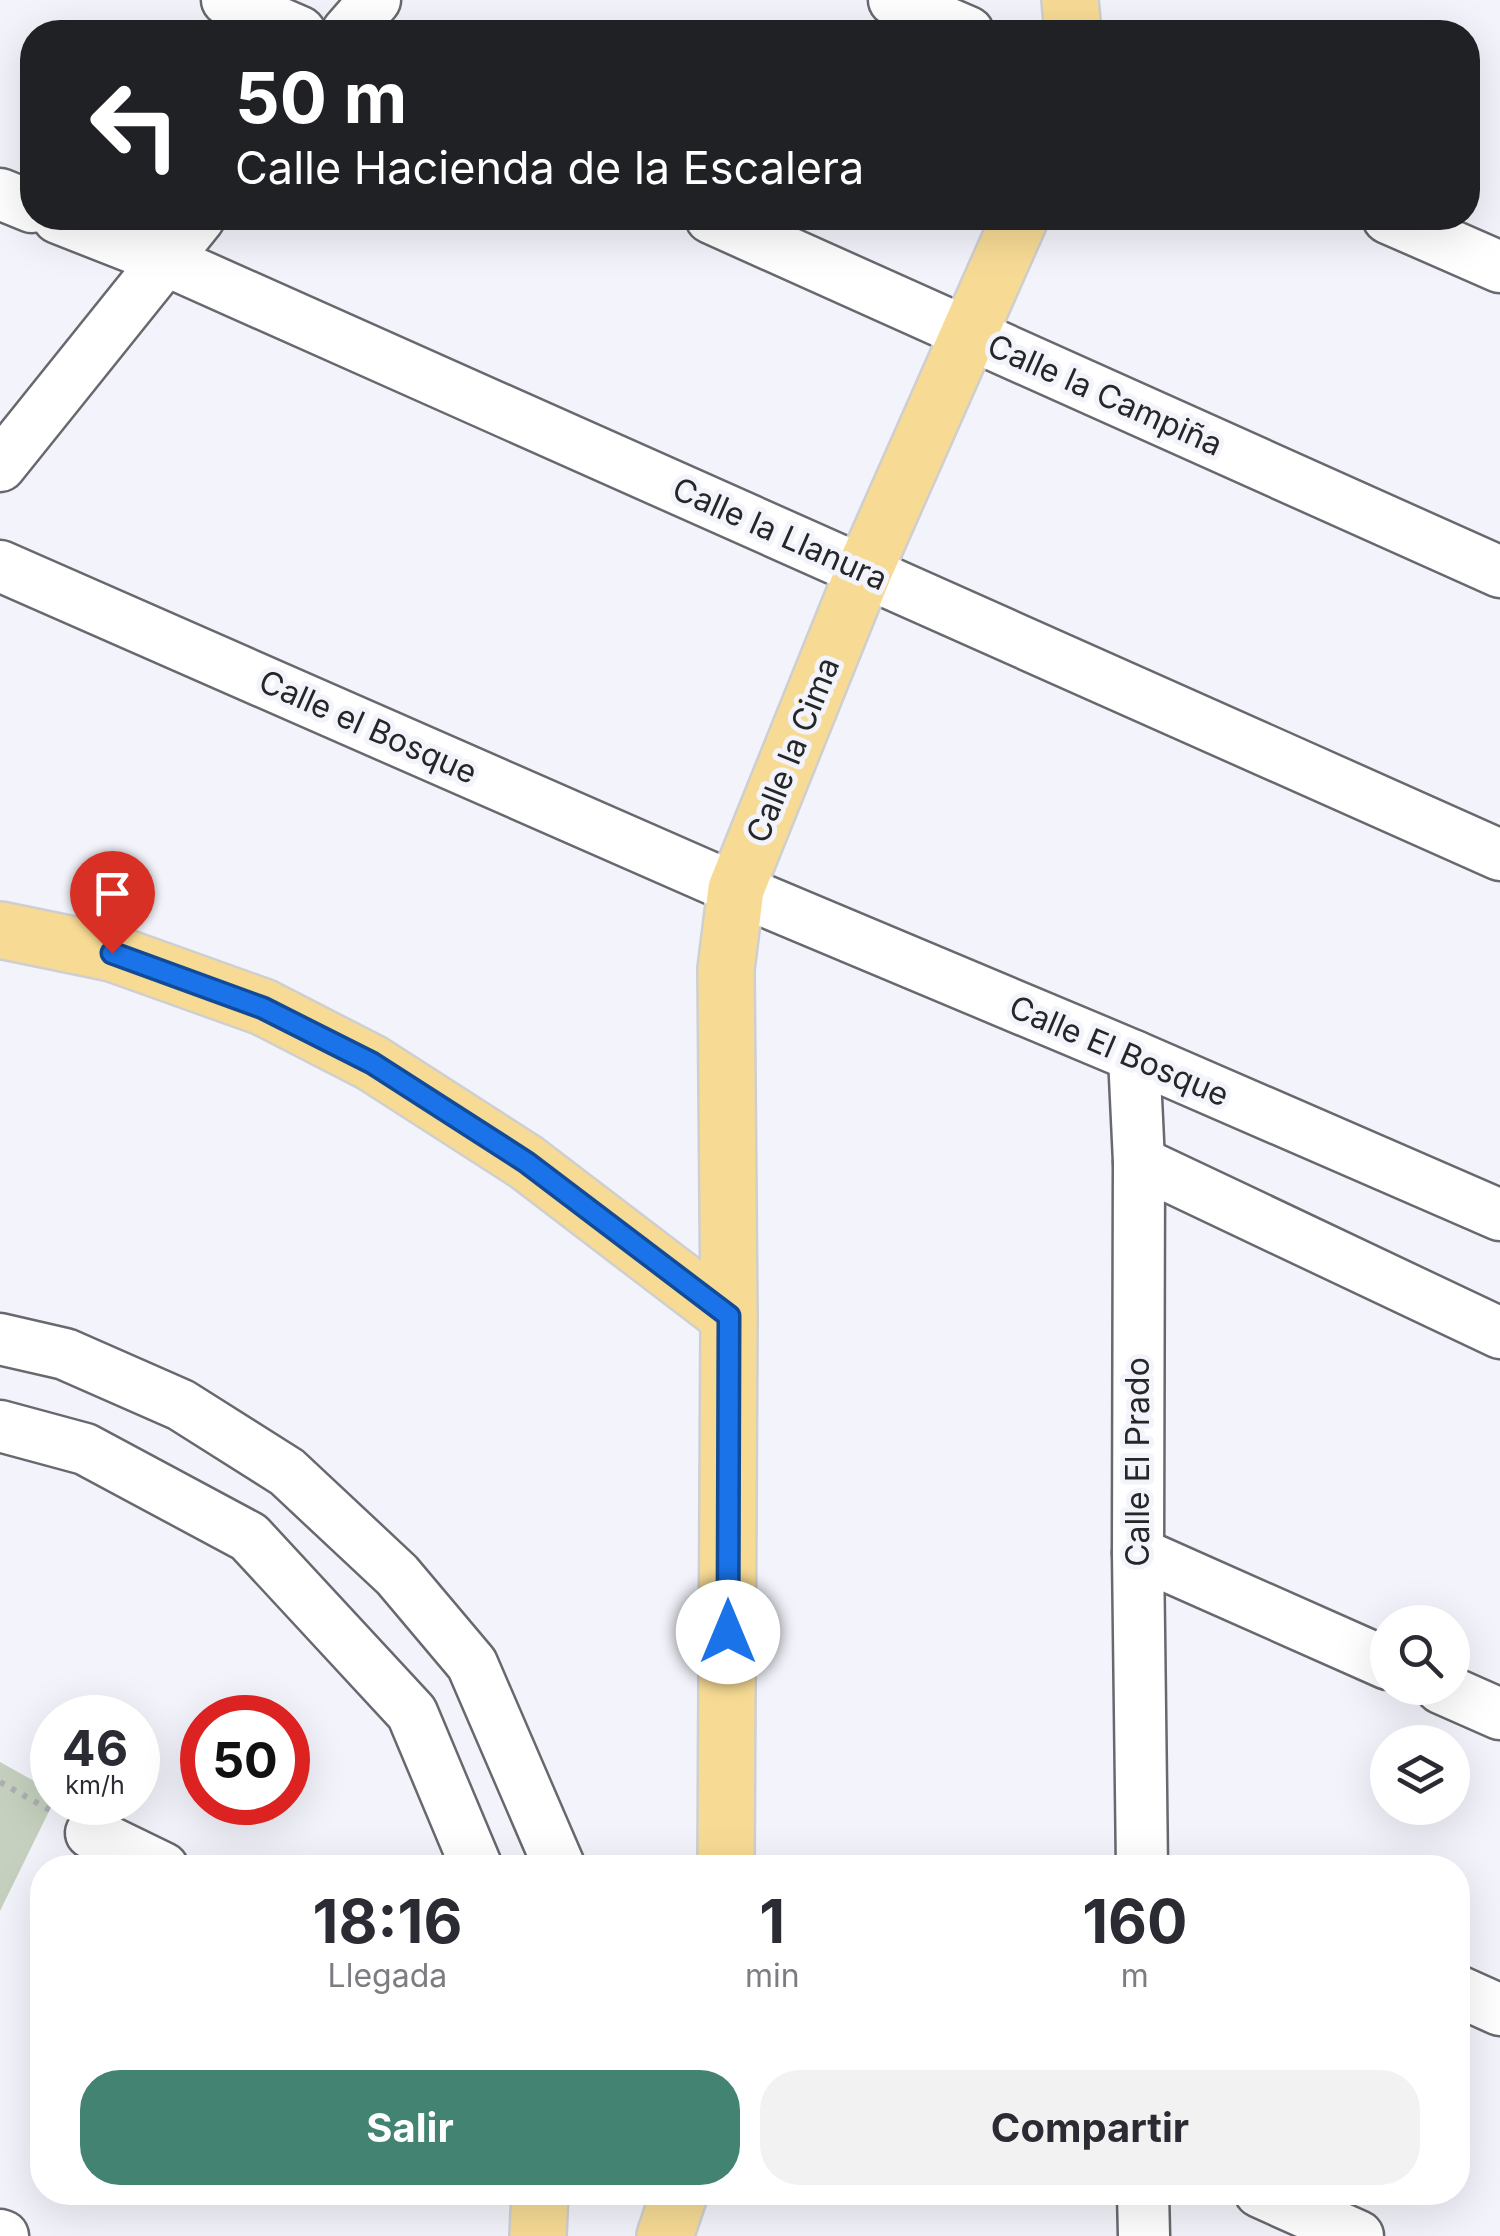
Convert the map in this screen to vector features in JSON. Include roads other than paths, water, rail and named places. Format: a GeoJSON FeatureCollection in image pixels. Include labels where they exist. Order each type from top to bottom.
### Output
{"type":"FeatureCollection","features":[{"type":"Feature","properties":{"kind":"main road","name":"Calle la Cima"},"geometry":{"type":"LineString","coordinates":[[726,1855],[726,969],[736,889],[864,572],[1015,230]]}},
{"type":"Feature","properties":{"kind":"main road"},"geometry":{"type":"LineString","coordinates":[[0,930],[112,953],[263,1008],[372,1063],[526,1162],[729,1316]]}},
{"type":"Feature","properties":{"kind":"main road"},"geometry":{"type":"LineString","coordinates":[[538,2236],[539,2205]]}},
{"type":"Feature","properties":{"kind":"main road"},"geometry":{"type":"LineString","coordinates":[[664,2236],[675,2205]]}},
{"type":"Feature","properties":{"kind":"street"},"geometry":{"type":"LineString","coordinates":[[228,0],[273,20]]}},
{"type":"Feature","properties":{"kind":"street"},"geometry":{"type":"LineString","coordinates":[[357,20],[374,0]]}},
{"type":"Feature","properties":{"kind":"street"},"geometry":{"type":"LineString","coordinates":[[894,0],[940,20]]}},
{"type":"Feature","properties":{"kind":"street","name":"Calle la Llanura"},"geometry":{"type":"LineString","coordinates":[[89,230],[165,260],[1500,856]]}},
{"type":"Feature","properties":{"kind":"street"},"geometry":{"type":"LineString","coordinates":[[0,466],[189,230]]}},
{"type":"Feature","properties":{"kind":"street","name":"Calle la Campiña"},"geometry":{"type":"LineString","coordinates":[[738,230],[1500,572]]}},
{"type":"Feature","properties":{"kind":"street"},"geometry":{"type":"LineString","coordinates":[[1415,230],[1500,267]]}},
{"type":"Feature","properties":{"kind":"street","name":"Calle el Bosque"},"geometry":{"type":"LineString","coordinates":[[0,566],[736,889]]}},
{"type":"Feature","properties":{"kind":"street","name":"Calle El Bosque"},"geometry":{"type":"LineString","coordinates":[[736,889],[1500,1214]]}},
{"type":"Feature","properties":{"kind":"street","name":"Calle El Prado"},"geometry":{"type":"LineString","coordinates":[[1134,1056],[1139,1162],[1138,1553],[1153,1855]]}},
{"type":"Feature","properties":{"kind":"street"},"geometry":{"type":"LineString","coordinates":[[1139,1162],[1500,1333]]}},
{"type":"Feature","properties":{"kind":"street"},"geometry":{"type":"LineString","coordinates":[[0,1339],[65,1354],[180,1405],[286,1472],[398,1575],[472,1664],[554,1855]]}},
{"type":"Feature","properties":{"kind":"street"},"geometry":{"type":"LineString","coordinates":[[0,1426],[85,1449],[249,1537],[412,1713],[472,1855]]}},
{"type":"Feature","properties":{"kind":"street"},"geometry":{"type":"LineString","coordinates":[[1138,1553],[1370,1656]]}},
{"type":"Feature","properties":{"kind":"street"},"geometry":{"type":"LineString","coordinates":[[1470,1701],[1500,1714]]}},
{"type":"Feature","properties":{"kind":"street"},"geometry":{"type":"LineString","coordinates":[[91,1833],[136,1855]]}},
{"type":"Feature","properties":{"kind":"street"},"geometry":{"type":"LineString","coordinates":[[1470,1997],[1500,2010]]}},
{"type":"Feature","properties":{"kind":"street"},"geometry":{"type":"LineString","coordinates":[[1143,2205],[1144,2236]]}},
{"type":"Feature","properties":{"kind":"street"},"geometry":{"type":"LineString","coordinates":[[1289,2205],[1358,2236]]}}]}
